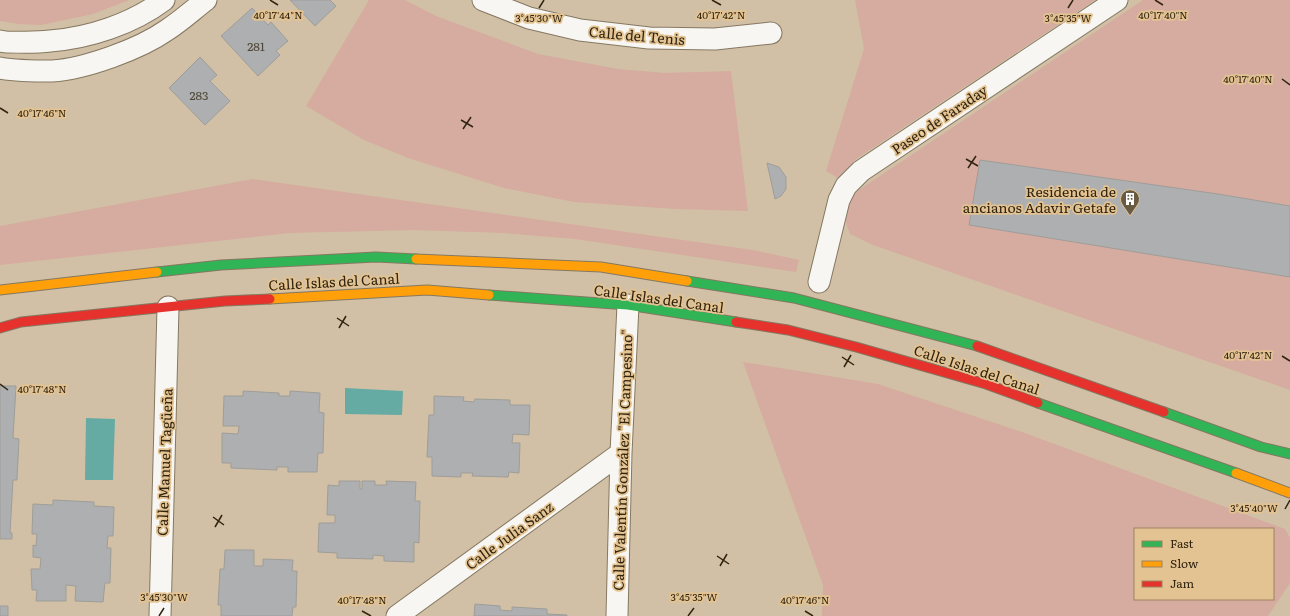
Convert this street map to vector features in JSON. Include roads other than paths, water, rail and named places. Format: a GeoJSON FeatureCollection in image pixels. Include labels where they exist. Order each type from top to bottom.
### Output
{"type":"FeatureCollection","features":[{"type":"Feature","properties":{"kind":"street"},"geometry":{"type":"LineString","coordinates":[[0,41],[49,41],[79,37],[109,28],[139,16],[164,0]]}},
{"type":"Feature","properties":{"kind":"street"},"geometry":{"type":"LineString","coordinates":[[0,68],[54,71],[93,63],[151,40],[167,31],[206,0]]}},
{"type":"Feature","properties":{"kind":"street","name":"Calle del Tenis"},"geometry":{"type":"LineString","coordinates":[[483,0],[529,18],[580,30],[649,38],[715,39],[771,33]]}},
{"type":"Feature","properties":{"kind":"street","name":"Paseo de Faraday"},"geometry":{"type":"LineString","coordinates":[[819,282],[839,200],[846,186],[861,171],[1117,0]]}},
{"type":"Feature","properties":{"kind":"street","name":"Calle Islas del Canal"},"geometry":{"type":"LineString","coordinates":[[0,290],[221,264],[376,257],[601,267],[794,298],[975,345],[1261,447],[1290,454]]}},
{"type":"Feature","properties":{"kind":"street","name":"Calle Islas del Canal"},"geometry":{"type":"LineString","coordinates":[[0,328],[21,322],[226,301],[427,290],[628,305],[788,330],[856,347],[986,384],[1290,493]]}},
{"type":"Feature","properties":{"kind":"street","name":"Calle Valentín González \"El Campesino\""},"geometry":{"type":"LineString","coordinates":[[617,616],[621,453],[628,305]]}},
{"type":"Feature","properties":{"kind":"street","name":"Calle Manuel Tagüeña"},"geometry":{"type":"LineString","coordinates":[[160,616],[168,307]]}},
{"type":"Feature","properties":{"kind":"street","name":"Calle Julia Sanz"},"geometry":{"type":"LineString","coordinates":[[397,616],[621,453]]}},
{"type":"Feature","properties":{"kind":"water"},"geometry":{"type":"Polygon","coordinates":[[[345,388],[403,391],[402,415],[345,414],[345,388]]]}},
{"type":"Feature","properties":{"kind":"water"},"geometry":{"type":"Polygon","coordinates":[[[86,418],[115,419],[113,480],[85,480],[86,418]]]}},
{"type":"Feature","properties":{"kind":"place","name":"Residencia de ancianos Adavir Getafe"},"geometry":{"type":"Point","coordinates":[1130,216]}}]}
